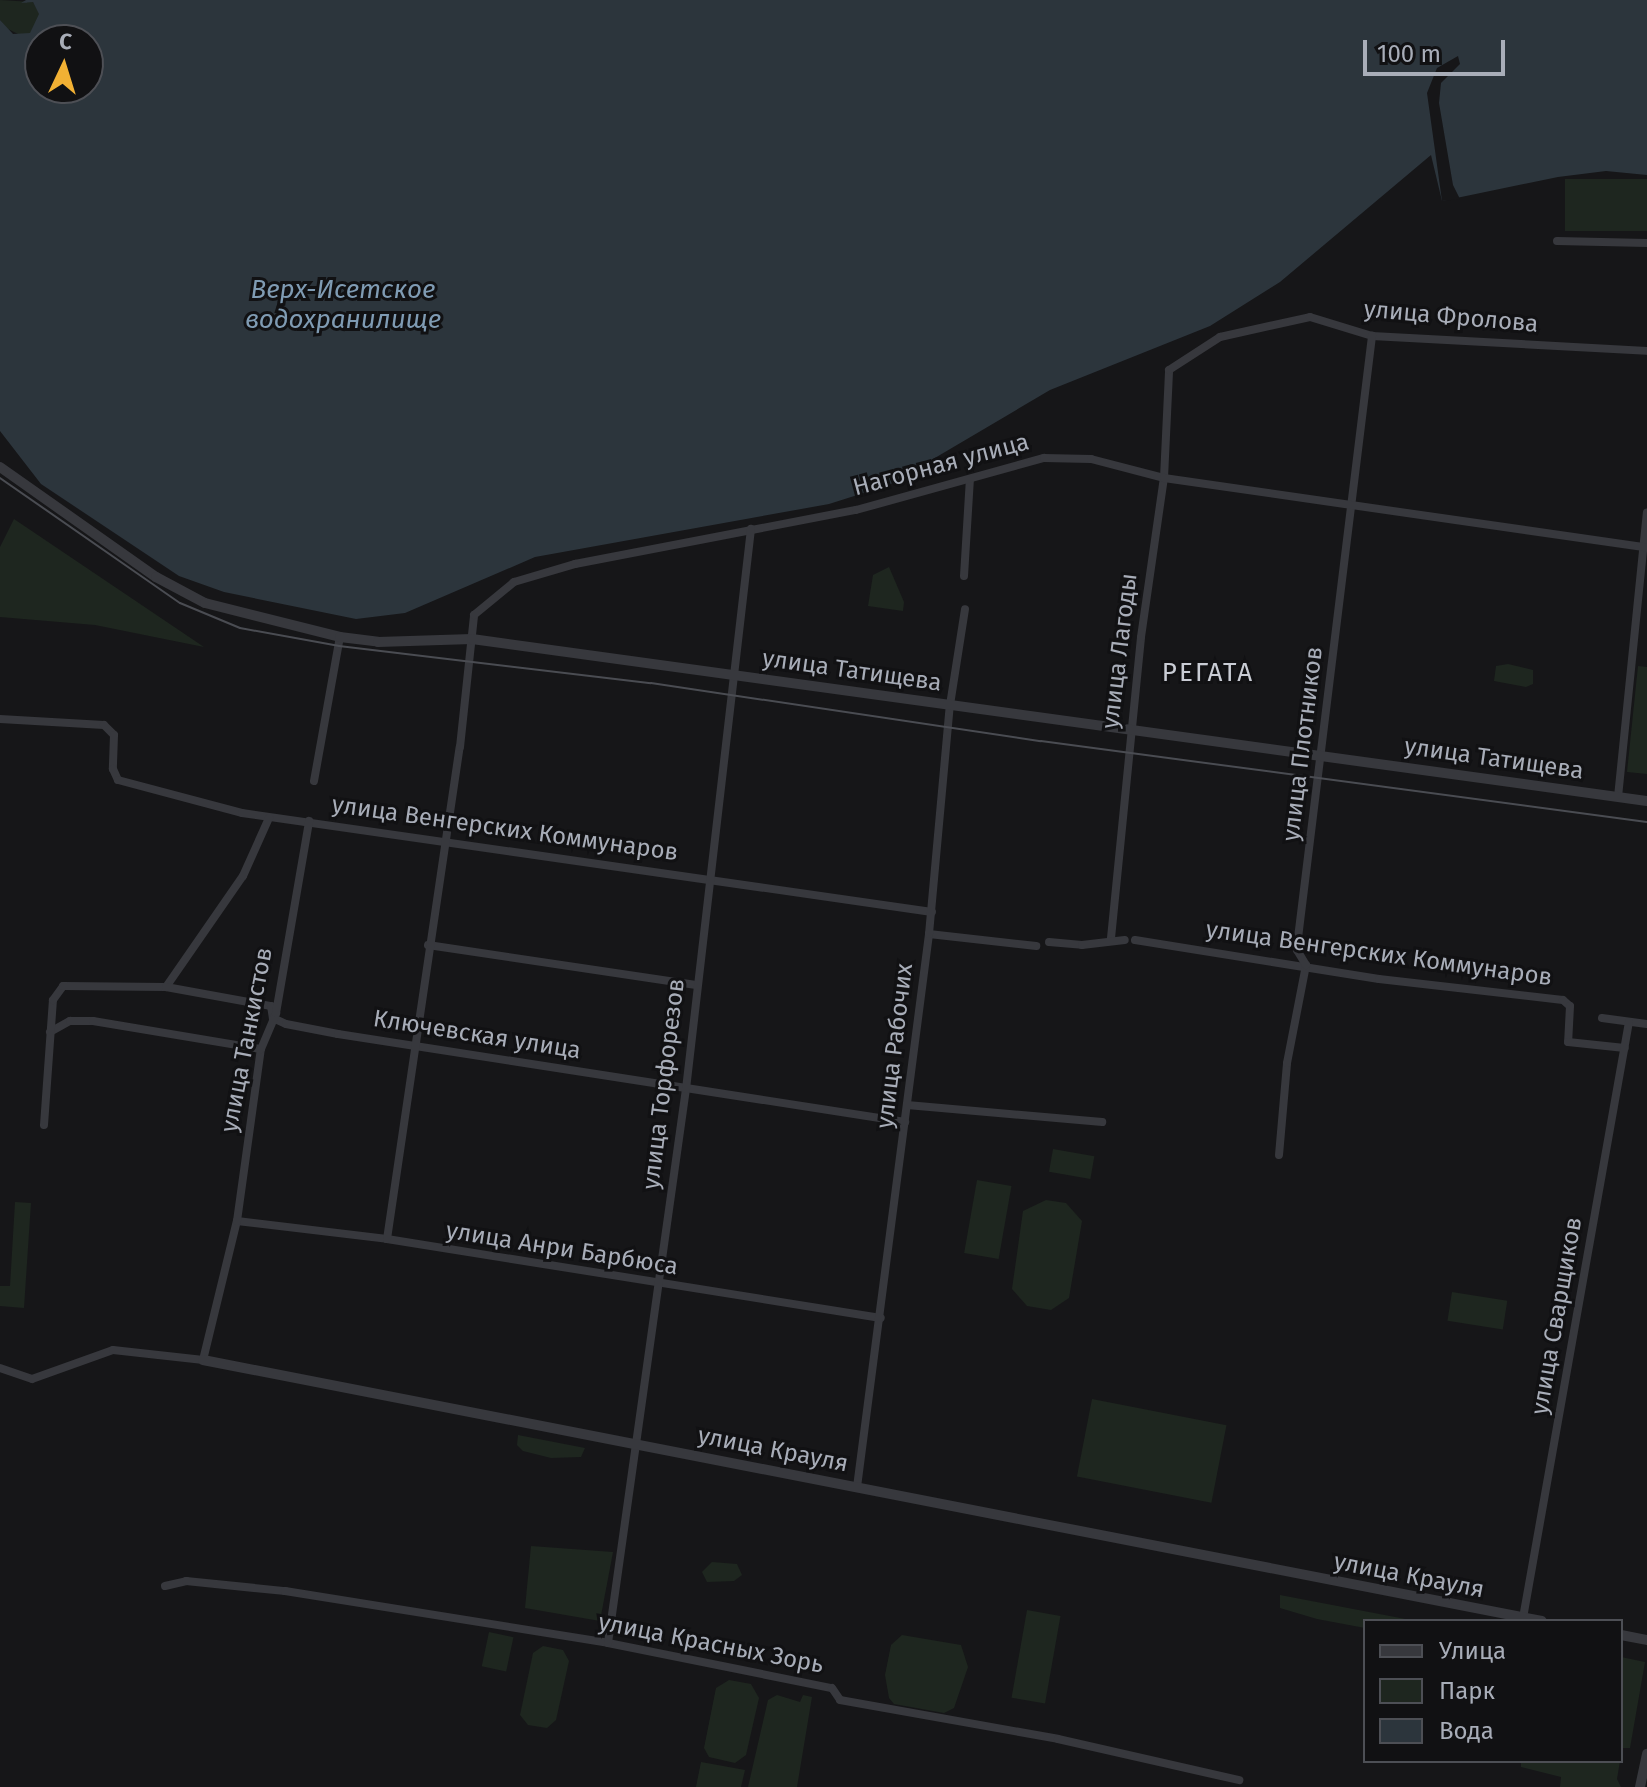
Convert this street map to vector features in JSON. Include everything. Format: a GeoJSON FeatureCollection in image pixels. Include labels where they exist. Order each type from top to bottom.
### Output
{"type":"FeatureCollection","features":[{"type":"Feature","properties":{"kind":"street"},"geometry":{"type":"LineString","coordinates":[[1557,241],[1647,243]]}},
{"type":"Feature","properties":{"kind":"street","name":"улица Фролова"},"geometry":{"type":"LineString","coordinates":[[1169,370],[1220,337],[1310,317],[1372,336],[1647,351]]}},
{"type":"Feature","properties":{"kind":"street","name":"улица Плотников"},"geometry":{"type":"LineString","coordinates":[[1279,1155],[1287,1063],[1306,965],[1297,950],[1355,504],[1372,336]]}},
{"type":"Feature","properties":{"kind":"street","name":"улица Лагоды"},"geometry":{"type":"LineString","coordinates":[[1111,938],[1130,730],[1164,478],[1169,370]]}},
{"type":"Feature","properties":{"kind":"street","name":"Нагорная улица"},"geometry":{"type":"LineString","coordinates":[[387,1239],[474,615],[514,582],[575,564],[856,510],[1044,458],[1091,459],[1164,478],[1645,548]]}},
{"type":"Feature","properties":{"kind":"street","name":"улица Татищева"},"geometry":{"type":"LineString","coordinates":[[0,467],[156,577],[205,603],[340,637],[378,642],[472,639],[1647,801]]}},
{"type":"Feature","properties":{"kind":"street"},"geometry":{"type":"LineString","coordinates":[[964,576],[970,479]]}},
{"type":"Feature","properties":{"kind":"street"},"geometry":{"type":"LineString","coordinates":[[1618,797],[1647,512]]}},
{"type":"Feature","properties":{"kind":"street","name":"улица Торфорезов"},"geometry":{"type":"LineString","coordinates":[[608,1643],[686,1089],[730,674],[751,529]]}},
{"type":"Feature","properties":{"kind":"street","name":"улица Рабочих"},"geometry":{"type":"LineString","coordinates":[[857,1487],[932,912],[950,705],[965,609]]}},
{"type":"Feature","properties":{"kind":"street"},"geometry":{"type":"LineString","coordinates":[[314,781],[340,637]]}},
{"type":"Feature","properties":{"kind":"street"},"geometry":{"type":"LineString","coordinates":[[0,719],[104,725],[114,735],[113,769],[118,780],[269,818],[243,876],[166,987]]}},
{"type":"Feature","properties":{"kind":"street","name":"улица Венгерских Коммунаров"},"geometry":{"type":"LineString","coordinates":[[269,818],[445,838],[932,912]]}},
{"type":"Feature","properties":{"kind":"street","name":"улица Танкистов"},"geometry":{"type":"LineString","coordinates":[[203,1360],[237,1221],[261,1049],[273,1018],[309,821]]}},
{"type":"Feature","properties":{"kind":"street"},"geometry":{"type":"LineString","coordinates":[[929,934],[1036,946]]}},
{"type":"Feature","properties":{"kind":"street","name":"улица Венгерских Коммунаров"},"geometry":{"type":"LineString","coordinates":[[1049,942],[1082,945],[1111,938],[1130,940],[1563,1000],[1570,1006],[1568,1042],[1625,1048]]}},
{"type":"Feature","properties":{"kind":"street"},"geometry":{"type":"LineString","coordinates":[[428,945],[696,985]]}},
{"type":"Feature","properties":{"kind":"street","name":"Ключевская улица"},"geometry":{"type":"LineString","coordinates":[[50,1032],[56,992],[63,986],[166,987],[271,1006],[273,1018],[416,1046],[905,1122]]}},
{"type":"Feature","properties":{"kind":"street"},"geometry":{"type":"LineString","coordinates":[[1602,1018],[1647,1024]]}},
{"type":"Feature","properties":{"kind":"street"},"geometry":{"type":"LineString","coordinates":[[44,1125],[50,1032],[70,1021],[93,1021],[261,1049]]}},
{"type":"Feature","properties":{"kind":"street","name":"улица Сварщиков"},"geometry":{"type":"LineString","coordinates":[[1523,1618],[1629,1022]]}},
{"type":"Feature","properties":{"kind":"street"},"geometry":{"type":"LineString","coordinates":[[907,1105],[1102,1122]]}},
{"type":"Feature","properties":{"kind":"street","name":"улица Анри Барбюса"},"geometry":{"type":"LineString","coordinates":[[237,1221],[387,1239],[657,1286],[881,1318]]}},
{"type":"Feature","properties":{"kind":"street","name":"улица Крауля"},"geometry":{"type":"LineString","coordinates":[[0,1368],[32,1379],[113,1350],[203,1360],[1529,1619]]}},
{"type":"Feature","properties":{"kind":"street","name":"улица Красных Зорь"},"geometry":{"type":"LineString","coordinates":[[165,1586],[186,1581],[299,1592],[608,1643],[832,1688],[840,1700],[1089,1745],[1141,1756],[1157,1765],[1239,1780]]}},
{"type":"Feature","properties":{"kind":"street"},"geometry":{"type":"LineString","coordinates":[[1623,1635],[1647,1640]]}},
{"type":"Feature","properties":{"kind":"street"},"geometry":{"type":"LineString","coordinates":[[1640,1787],[1647,1754]]}},
{"type":"Feature","properties":{"kind":"green space"},"geometry":{"type":"Polygon","coordinates":[[[0,0],[33,2],[40,14],[35,24],[24,24],[24,37],[6,28],[0,20],[0,0]]]}},
{"type":"Feature","properties":{"kind":"green space"},"geometry":{"type":"Polygon","coordinates":[[[1565,179],[1647,179],[1647,231],[1565,231],[1565,179]]]}},
{"type":"Feature","properties":{"kind":"green space"},"geometry":{"type":"Polygon","coordinates":[[[14,519],[204,647],[95,625],[0,617],[0,547],[14,519]]]}},
{"type":"Feature","properties":{"kind":"green space"},"geometry":{"type":"Polygon","coordinates":[[[889,567],[904,602],[903,611],[868,606],[873,575],[889,567]]]}},
{"type":"Feature","properties":{"kind":"green space"},"geometry":{"type":"Polygon","coordinates":[[[1508,664],[1533,670],[1533,684],[1526,687],[1494,681],[1496,666],[1508,664]]]}},
{"type":"Feature","properties":{"kind":"green space"},"geometry":{"type":"Polygon","coordinates":[[[1638,666],[1647,667],[1647,774],[1627,772],[1638,666]]]}},
{"type":"Feature","properties":{"kind":"green space"},"geometry":{"type":"Polygon","coordinates":[[[1053,1149],[1094,1156],[1090,1179],[1049,1172],[1053,1149]]]}},
{"type":"Feature","properties":{"kind":"green space"},"geometry":{"type":"Polygon","coordinates":[[[977,1180],[1011,1186],[999,1259],[964,1253],[977,1180]]]}},
{"type":"Feature","properties":{"kind":"green space"},"geometry":{"type":"Polygon","coordinates":[[[1046,1200],[1066,1203],[1082,1221],[1069,1298],[1051,1310],[1027,1306],[1012,1289],[1023,1211],[1046,1200]]]}},
{"type":"Feature","properties":{"kind":"green space"},"geometry":{"type":"Polygon","coordinates":[[[15,1202],[31,1203],[24,1308],[0,1306],[0,1286],[10,1286],[15,1202]]]}},
{"type":"Feature","properties":{"kind":"green space"},"geometry":{"type":"Polygon","coordinates":[[[1452,1292],[1507,1301],[1503,1329],[1447,1321],[1452,1292]]]}},
{"type":"Feature","properties":{"kind":"green space"},"geometry":{"type":"Polygon","coordinates":[[[1092,1399],[1226,1425],[1211,1503],[1077,1477],[1092,1399]]]}},
{"type":"Feature","properties":{"kind":"green space"},"geometry":{"type":"Polygon","coordinates":[[[518,1435],[585,1448],[581,1457],[551,1458],[523,1451],[517,1445],[518,1435]]]}},
{"type":"Feature","properties":{"kind":"green space"},"geometry":{"type":"Polygon","coordinates":[[[531,1546],[613,1552],[600,1621],[525,1608],[531,1546]]]}},
{"type":"Feature","properties":{"kind":"green space"},"geometry":{"type":"Polygon","coordinates":[[[712,1562],[737,1564],[742,1575],[734,1581],[707,1582],[702,1572],[712,1562]]]}},
{"type":"Feature","properties":{"kind":"green space"},"geometry":{"type":"Polygon","coordinates":[[[1280,1595],[1406,1619],[1363,1619],[1363,1628],[1280,1608],[1280,1595]]]}},
{"type":"Feature","properties":{"kind":"green space"},"geometry":{"type":"Polygon","coordinates":[[[1027,1610],[1060,1616],[1045,1704],[1012,1698],[1027,1610]]]}},
{"type":"Feature","properties":{"kind":"green space"},"geometry":{"type":"Polygon","coordinates":[[[489,1632],[513,1637],[506,1671],[482,1666],[489,1632]]]}},
{"type":"Feature","properties":{"kind":"green space"},"geometry":{"type":"Polygon","coordinates":[[[902,1635],[961,1645],[968,1667],[954,1708],[944,1713],[894,1704],[889,1698],[885,1675],[891,1645],[902,1635]]]}},
{"type":"Feature","properties":{"kind":"green space"},"geometry":{"type":"Polygon","coordinates":[[[543,1646],[563,1650],[569,1661],[556,1720],[547,1728],[528,1725],[520,1715],[533,1653],[543,1646]]]}},
{"type":"Feature","properties":{"kind":"green space"},"geometry":{"type":"Polygon","coordinates":[[[1623,1657],[1645,1662],[1630,1748],[1623,1748],[1623,1657]]]}},
{"type":"Feature","properties":{"kind":"green space"},"geometry":{"type":"Polygon","coordinates":[[[729,1680],[751,1684],[759,1698],[746,1755],[735,1763],[709,1757],[704,1748],[716,1688],[729,1680]]]}},
{"type":"Feature","properties":{"kind":"green space"},"geometry":{"type":"Polygon","coordinates":[[[777,1695],[800,1702],[803,1695],[812,1697],[797,1787],[748,1787],[768,1700],[777,1695]]]}},
{"type":"Feature","properties":{"kind":"green space"},"geometry":{"type":"Polygon","coordinates":[[[701,1762],[745,1770],[741,1787],[696,1787],[701,1762]]]}},
{"type":"Feature","properties":{"kind":"green space"},"geometry":{"type":"Polygon","coordinates":[[[1521,1763],[1620,1763],[1617,1779],[1621,1787],[1560,1787],[1561,1777],[1521,1767],[1521,1763]]]}},
{"type":"Feature","properties":{"kind":"water","name":"Верх-Исетское водохранилище"},"geometry":{"type":"Polygon","coordinates":[[[26,0],[1647,0],[1647,175],[1606,171],[1558,177],[1442,201],[1431,155],[1280,282],[1210,326],[1050,390],[889,485],[829,504],[535,557],[405,613],[356,619],[224,592],[179,576],[41,484],[0,431],[0,20],[13,34],[24,33],[24,104],[104,104],[104,24],[34,24],[39,14],[33,2],[21,3],[26,0]]]}},
{"type":"Feature","properties":{"kind":"pier"},"geometry":{"type":"Polygon","coordinates":[[[1458,56],[1460,64],[1441,83],[1439,103],[1453,185],[1460,199],[1442,201],[1427,93],[1437,68],[1458,56]]]}},
{"type":"Feature","properties":{"kind":"tram line"},"geometry":{"type":"LineString","coordinates":[[0,478],[180,603],[240,628],[339,646],[651,683],[1041,741],[1647,822]]}},
{"type":"Feature","properties":{"kind":"district","name":"РЕГАТА"},"geometry":{"type":"Point","coordinates":[1208,673]}}]}
